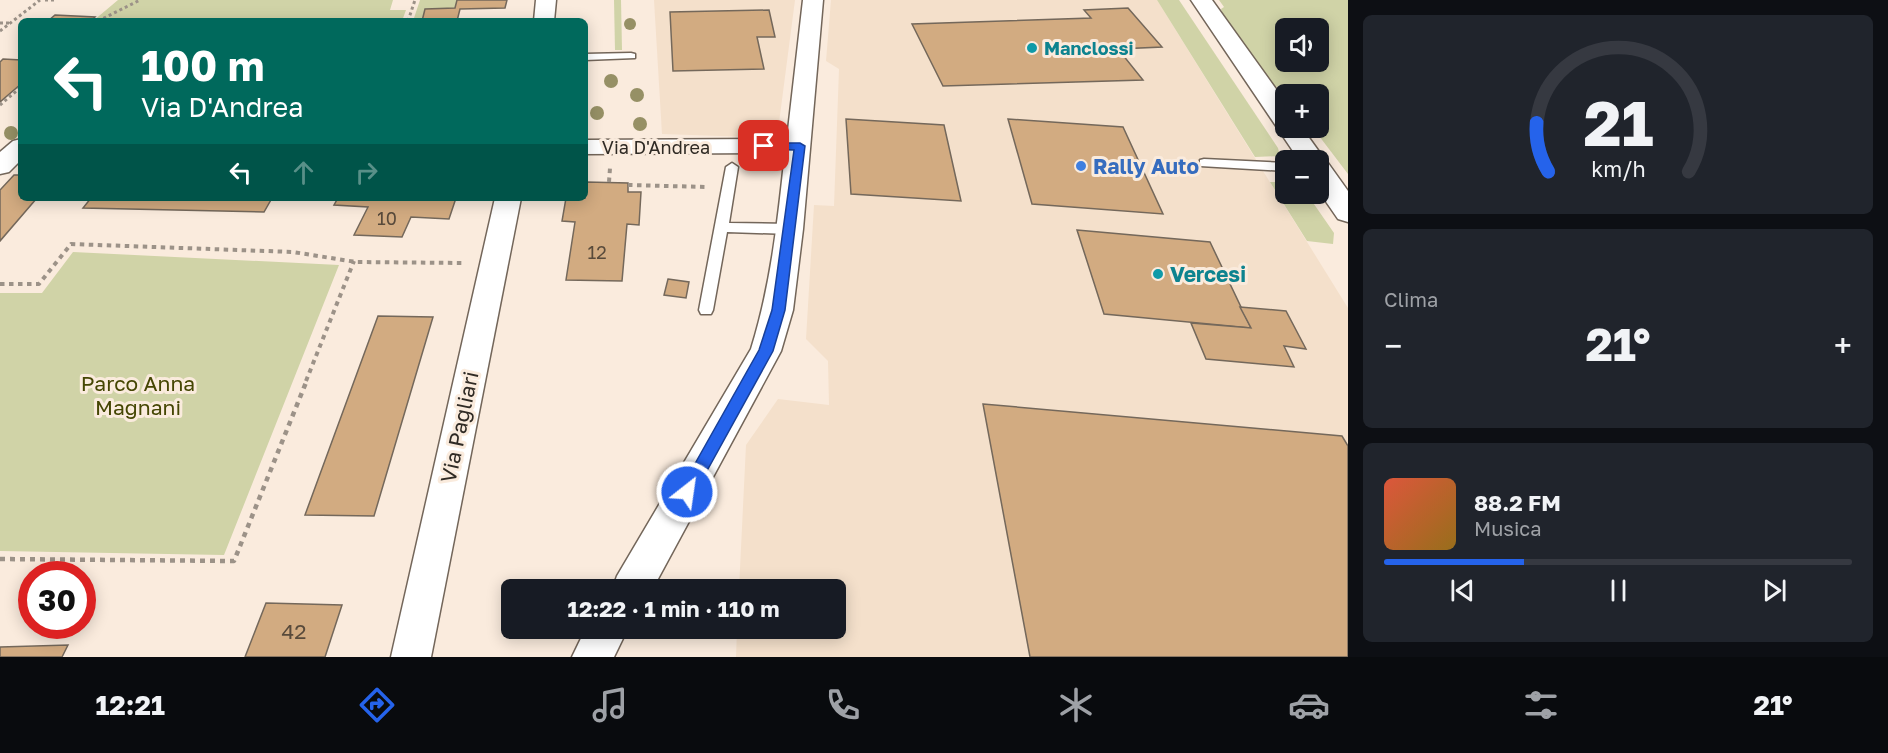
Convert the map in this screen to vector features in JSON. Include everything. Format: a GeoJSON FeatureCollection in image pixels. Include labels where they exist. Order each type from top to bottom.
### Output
{"type":"FeatureCollection","features":[{"type":"Feature","properties":{"kind":"main road"},"geometry":{"type":"LineString","coordinates":[[1208,5],[1275,106]]}},
{"type":"Feature","properties":{"kind":"main road"},"geometry":{"type":"LineString","coordinates":[[1329,185],[1348,212]]}},
{"type":"Feature","properties":{"kind":"street"},"geometry":{"type":"LineString","coordinates":[[544,18],[546,0]]}},
{"type":"Feature","properties":{"kind":"street"},"geometry":{"type":"LineString","coordinates":[[637,579],[766,351],[778,310],[790,229],[813,0]]}},
{"type":"Feature","properties":{"kind":"street"},"geometry":{"type":"LineString","coordinates":[[0,144],[18,145]]}},
{"type":"Feature","properties":{"kind":"street","name":"Via D'Andrea"},"geometry":{"type":"LineString","coordinates":[[588,147],[800,146]]}},
{"type":"Feature","properties":{"kind":"street"},"geometry":{"type":"LineString","coordinates":[[0,166],[18,148]]}},
{"type":"Feature","properties":{"kind":"street","name":"Via Pagliari"},"geometry":{"type":"LineString","coordinates":[[411,657],[507,201]]}},
{"type":"Feature","properties":{"kind":"street"},"geometry":{"type":"LineString","coordinates":[[592,657],[602,639]]}},
{"type":"Feature","properties":{"kind":"lane"},"geometry":{"type":"LineString","coordinates":[[588,57],[631,56]]}},
{"type":"Feature","properties":{"kind":"lane"},"geometry":{"type":"LineString","coordinates":[[1204,163],[1275,166]]}},
{"type":"Feature","properties":{"kind":"lane"},"geometry":{"type":"LineString","coordinates":[[706,310],[732,167]]}},
{"type":"Feature","properties":{"kind":"lane"},"geometry":{"type":"LineString","coordinates":[[721,227],[790,229]]}},
{"type":"Feature","properties":{"kind":"path"},"geometry":{"type":"LineString","coordinates":[[0,31],[40,0]]}},
{"type":"Feature","properties":{"kind":"path"},"geometry":{"type":"LineString","coordinates":[[45,0],[55,0]]}},
{"type":"Feature","properties":{"kind":"path"},"geometry":{"type":"LineString","coordinates":[[104,18],[140,0]]}},
{"type":"Feature","properties":{"kind":"path"},"geometry":{"type":"LineString","coordinates":[[409,18],[415,0]]}},
{"type":"Feature","properties":{"kind":"path"},"geometry":{"type":"LineString","coordinates":[[0,23],[10,23]]}},
{"type":"Feature","properties":{"kind":"path"},"geometry":{"type":"LineString","coordinates":[[0,105],[18,90]]}},
{"type":"Feature","properties":{"kind":"path"},"geometry":{"type":"LineString","coordinates":[[628,185],[729,187]]}},
{"type":"Feature","properties":{"kind":"path"},"geometry":{"type":"LineString","coordinates":[[0,284],[39,285],[71,244],[293,252],[311,258],[354,261],[494,263]]}},
{"type":"Feature","properties":{"kind":"path"},"geometry":{"type":"LineString","coordinates":[[0,560],[234,561],[354,261]]}},
{"type":"Feature","properties":{"kind":"shaded area"},"geometry":{"type":"Polygon","coordinates":[[[654,0],[795,0],[777,138],[662,134],[654,0]]]}},
{"type":"Feature","properties":{"kind":"shaded area"},"geometry":{"type":"Polygon","coordinates":[[[831,0],[1157,0],[1275,190],[1275,204],[1284,204],[1348,308],[1348,657],[736,657],[737,639],[846,639],[846,579],[739,579],[746,445],[778,399],[829,405],[828,361],[806,339],[814,205],[834,206],[839,69],[826,61],[831,0]]]}},
{"type":"Feature","properties":{"kind":"green space"},"geometry":{"type":"Polygon","coordinates":[[[118,0],[393,0],[390,10],[406,10],[403,18],[97,18],[118,0]]]}},
{"type":"Feature","properties":{"kind":"green space"},"geometry":{"type":"Polygon","coordinates":[[[420,0],[457,0],[455,8],[426,9],[423,18],[414,18],[420,0]]]}},
{"type":"Feature","properties":{"kind":"green space"},"geometry":{"type":"Polygon","coordinates":[[[614,0],[621,0],[622,50],[615,50],[614,0]]]}},
{"type":"Feature","properties":{"kind":"green space"},"geometry":{"type":"Polygon","coordinates":[[[1157,0],[1179,0],[1278,148],[1278,150],[1275,150],[1275,156],[1255,157],[1157,0]]]}},
{"type":"Feature","properties":{"kind":"green space"},"geometry":{"type":"Polygon","coordinates":[[[1219,0],[1348,0],[1348,174],[1321,138],[1329,138],[1329,84],[1275,84],[1274,87],[1224,18],[1221,9],[1224,7],[1219,0]]]}},
{"type":"Feature","properties":{"kind":"green space"},"geometry":{"type":"Polygon","coordinates":[[[1284,204],[1314,204],[1334,233],[1333,244],[1307,241],[1284,204]]]}},
{"type":"Feature","properties":{"kind":"green space","name":"Parco Anna Magnani"},"geometry":{"type":"Polygon","coordinates":[[[73,252],[339,265],[224,555],[0,551],[0,293],[42,293],[73,252]]]}},
{"type":"Feature","properties":{"kind":"building"},"geometry":{"type":"Polygon","coordinates":[[[457,0],[507,0],[505,8],[460,9],[458,18],[423,18],[425,9],[455,8],[457,0]]]}},
{"type":"Feature","properties":{"kind":"building","name":"Manclossi"},"geometry":{"type":"Polygon","coordinates":[[[1128,8],[1162,47],[1118,49],[1143,80],[943,86],[912,24],[1091,18],[1084,10],[1128,8]]]}},
{"type":"Feature","properties":{"kind":"building"},"geometry":{"type":"Polygon","coordinates":[[[769,10],[775,37],[757,37],[764,69],[673,71],[670,12],[769,10]]]}},
{"type":"Feature","properties":{"kind":"building"},"geometry":{"type":"Polygon","coordinates":[[[55,15],[95,17],[94,18],[52,18],[55,15]]]}},
{"type":"Feature","properties":{"kind":"building"},"geometry":{"type":"Polygon","coordinates":[[[3,59],[18,60],[18,87],[0,102],[0,62],[3,59]]]}},
{"type":"Feature","properties":{"kind":"building"},"geometry":{"type":"Polygon","coordinates":[[[846,119],[944,125],[961,201],[851,194],[846,119]]]}},
{"type":"Feature","properties":{"kind":"building","name":"Rally Auto"},"geometry":{"type":"Polygon","coordinates":[[[1008,119],[1123,127],[1163,214],[1032,204],[1008,119]]]}},
{"type":"Feature","properties":{"kind":"building"},"geometry":{"type":"Polygon","coordinates":[[[14,175],[18,175],[18,201],[34,201],[0,241],[0,190],[14,175]]]}},
{"type":"Feature","properties":{"kind":"building"},"geometry":{"type":"Polygon","coordinates":[[[588,182],[628,183],[628,192],[641,192],[639,225],[627,224],[622,281],[566,280],[575,222],[562,221],[565,201],[588,201],[588,182]]]}},
{"type":"Feature","properties":{"kind":"building"},"geometry":{"type":"Polygon","coordinates":[[[89,201],[270,201],[264,212],[83,208],[89,201]]]}},
{"type":"Feature","properties":{"kind":"building"},"geometry":{"type":"Polygon","coordinates":[[[336,201],[455,201],[449,219],[411,217],[402,237],[354,235],[368,207],[334,205],[336,201]]]}},
{"type":"Feature","properties":{"kind":"building","name":"Vercesi"},"geometry":{"type":"Polygon","coordinates":[[[1077,230],[1210,242],[1251,328],[1104,314],[1077,230]]]}},
{"type":"Feature","properties":{"kind":"building"},"geometry":{"type":"Polygon","coordinates":[[[668,279],[689,282],[686,298],[664,295],[668,279]]]}},
{"type":"Feature","properties":{"kind":"building"},"geometry":{"type":"Polygon","coordinates":[[[1240,307],[1286,311],[1306,349],[1284,346],[1294,367],[1206,359],[1191,323],[1251,328],[1240,307]]]}},
{"type":"Feature","properties":{"kind":"building"},"geometry":{"type":"Polygon","coordinates":[[[378,316],[433,317],[374,516],[305,515],[378,316]]]}},
{"type":"Feature","properties":{"kind":"building"},"geometry":{"type":"Polygon","coordinates":[[[983,404],[1342,436],[1348,446],[1348,657],[1030,657],[983,404]]]}},
{"type":"Feature","properties":{"kind":"building"},"geometry":{"type":"Polygon","coordinates":[[[266,603],[342,605],[325,657],[245,657],[266,603]]]}},
{"type":"Feature","properties":{"kind":"building"},"geometry":{"type":"Polygon","coordinates":[[[68,645],[62,657],[0,657],[0,647],[68,645]]]}},
{"type":"Feature","properties":{"kind":"place","name":"Manclossi"},"geometry":{"type":"Point","coordinates":[1032,48]}},
{"type":"Feature","properties":{"kind":"place","name":"Rally Auto"},"geometry":{"type":"Point","coordinates":[1081,166]}},
{"type":"Feature","properties":{"kind":"place","name":"Vercesi"},"geometry":{"type":"Point","coordinates":[1158,274]}},
{"type":"Feature","properties":{"kind":"route"},"geometry":{"type":"LineString","coordinates":[[687,492],[766,351],[778,310],[800,146],[764,146]]}}]}
